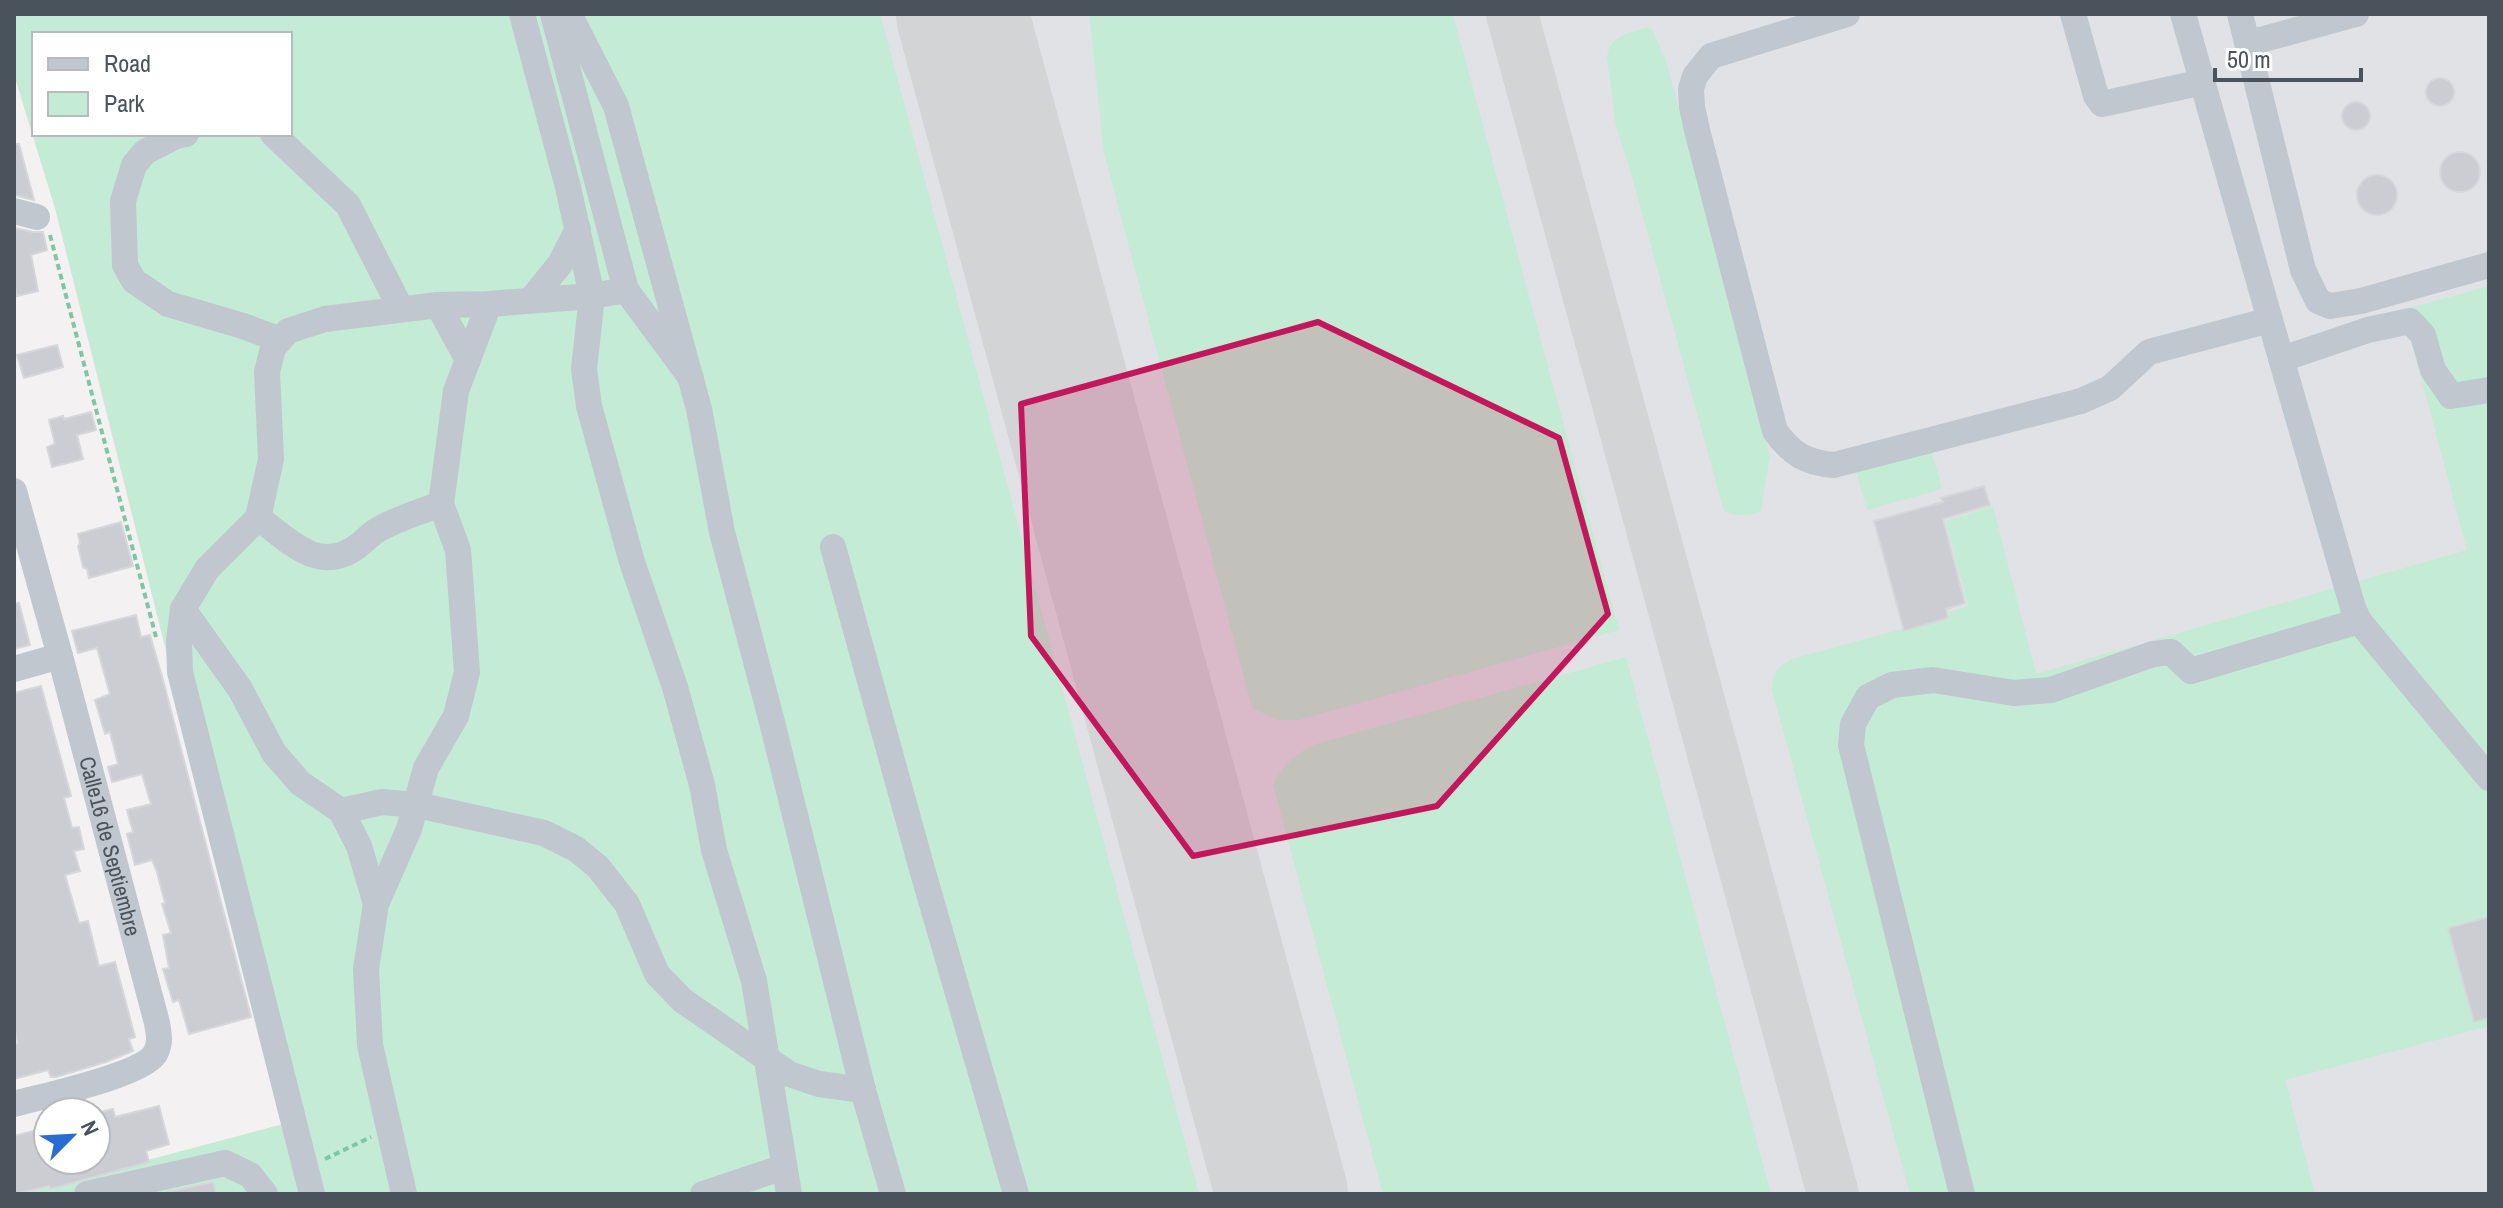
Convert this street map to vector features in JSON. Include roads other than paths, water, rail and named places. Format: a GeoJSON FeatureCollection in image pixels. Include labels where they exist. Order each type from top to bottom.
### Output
{"type":"FeatureCollection","features":[{"type":"Feature","properties":{"kind":"street"},"geometry":{"type":"LineString","coordinates":[[522,14],[578,229],[592,296],[584,369],[589,406],[628,549],[675,687],[702,785],[714,850],[754,981],[789,1194]]}},
{"type":"Feature","properties":{"kind":"street"},"geometry":{"type":"LineString","coordinates":[[553,14],[626,290],[691,378]]}},
{"type":"Feature","properties":{"kind":"street"},"geometry":{"type":"LineString","coordinates":[[569,14],[616,106],[691,378],[722,532],[863,1090],[893,1194]]}},
{"type":"Feature","properties":{"kind":"street"},"geometry":{"type":"LineString","coordinates":[[1847,14],[1711,56],[1695,76],[1691,89],[1697,130],[1775,431],[1796,455],[1816,463],[1834,465],[2081,401],[2110,388],[2149,352],[2270,320]]}},
{"type":"Feature","properties":{"kind":"street"},"geometry":{"type":"LineString","coordinates":[[2073,14],[2096,96],[2102,104],[2203,82]]}},
{"type":"Feature","properties":{"kind":"street"},"geometry":{"type":"LineString","coordinates":[[2183,14],[2344,578],[2359,621],[2489,778]]}},
{"type":"Feature","properties":{"kind":"street"},"geometry":{"type":"LineString","coordinates":[[2240,14],[2303,270],[2318,301],[2330,306],[2361,301],[2489,265]]}},
{"type":"Feature","properties":{"kind":"street"},"geometry":{"type":"LineString","coordinates":[[2249,43],[2356,14]]}},
{"type":"Feature","properties":{"kind":"street"},"geometry":{"type":"LineString","coordinates":[[176,136],[145,152],[134,165],[123,201],[125,265],[134,281],[168,304],[280,340]]}},
{"type":"Feature","properties":{"kind":"street"},"geometry":{"type":"LineString","coordinates":[[276,136],[348,205],[401,309]]}},
{"type":"Feature","properties":{"kind":"street"},"geometry":{"type":"LineString","coordinates":[[531,300],[560,264],[578,229]]}},
{"type":"Feature","properties":{"kind":"street"},"geometry":{"type":"LineString","coordinates":[[312,1194],[180,672],[179,640],[183,609],[207,569],[258,518],[264,501],[271,459],[267,372],[273,348],[288,331],[325,319],[438,305],[592,296],[626,290]]}},
{"type":"Feature","properties":{"kind":"street"},"geometry":{"type":"LineString","coordinates":[[404,1194],[370,1045],[366,969],[376,904],[409,829],[426,768],[456,716],[467,672],[458,550],[441,504],[456,391],[489,304]]}},
{"type":"Feature","properties":{"kind":"street"},"geometry":{"type":"LineString","coordinates":[[438,305],[468,360]]}},
{"type":"Feature","properties":{"kind":"street"},"geometry":{"type":"LineString","coordinates":[[2282,359],[2368,330],[2410,321],[2423,335],[2433,370],[2451,396],[2489,390]]}},
{"type":"Feature","properties":{"kind":"street","name":"Calle16 de Septiembre"},"geometry":{"type":"LineString","coordinates":[[14,491],[157,1023],[160,1044],[153,1057],[124,1073],[14,1104]]}},
{"type":"Feature","properties":{"kind":"street"},"geometry":{"type":"LineString","coordinates":[[258,518],[310,555],[326,559],[341,556],[378,530],[441,504]]}},
{"type":"Feature","properties":{"kind":"street"},"geometry":{"type":"LineString","coordinates":[[833,547],[1016,1194]]}},
{"type":"Feature","properties":{"kind":"street"},"geometry":{"type":"LineString","coordinates":[[183,609],[240,689],[274,753],[300,783],[341,811],[359,846],[376,904]]}},
{"type":"Feature","properties":{"kind":"street"},"geometry":{"type":"LineString","coordinates":[[1962,1194],[1851,745],[1853,724],[1868,697],[1892,685],[1933,680],[2014,693],[2051,690],[2153,654],[2171,652],[2191,671],[2359,621]]}},
{"type":"Feature","properties":{"kind":"street"},"geometry":{"type":"LineString","coordinates":[[14,669],[60,656]]}},
{"type":"Feature","properties":{"kind":"street"},"geometry":{"type":"LineString","coordinates":[[341,811],[382,802],[417,805],[544,833],[576,849],[598,867],[627,904],[657,974],[682,1000],[789,1074],[819,1084],[863,1090]]}},
{"type":"Feature","properties":{"kind":"street"},"geometry":{"type":"LineString","coordinates":[[87,1194],[225,1163],[250,1175],[265,1194]]}},
{"type":"Feature","properties":{"kind":"street"},"geometry":{"type":"LineString","coordinates":[[703,1194],[784,1167]]}}]}
